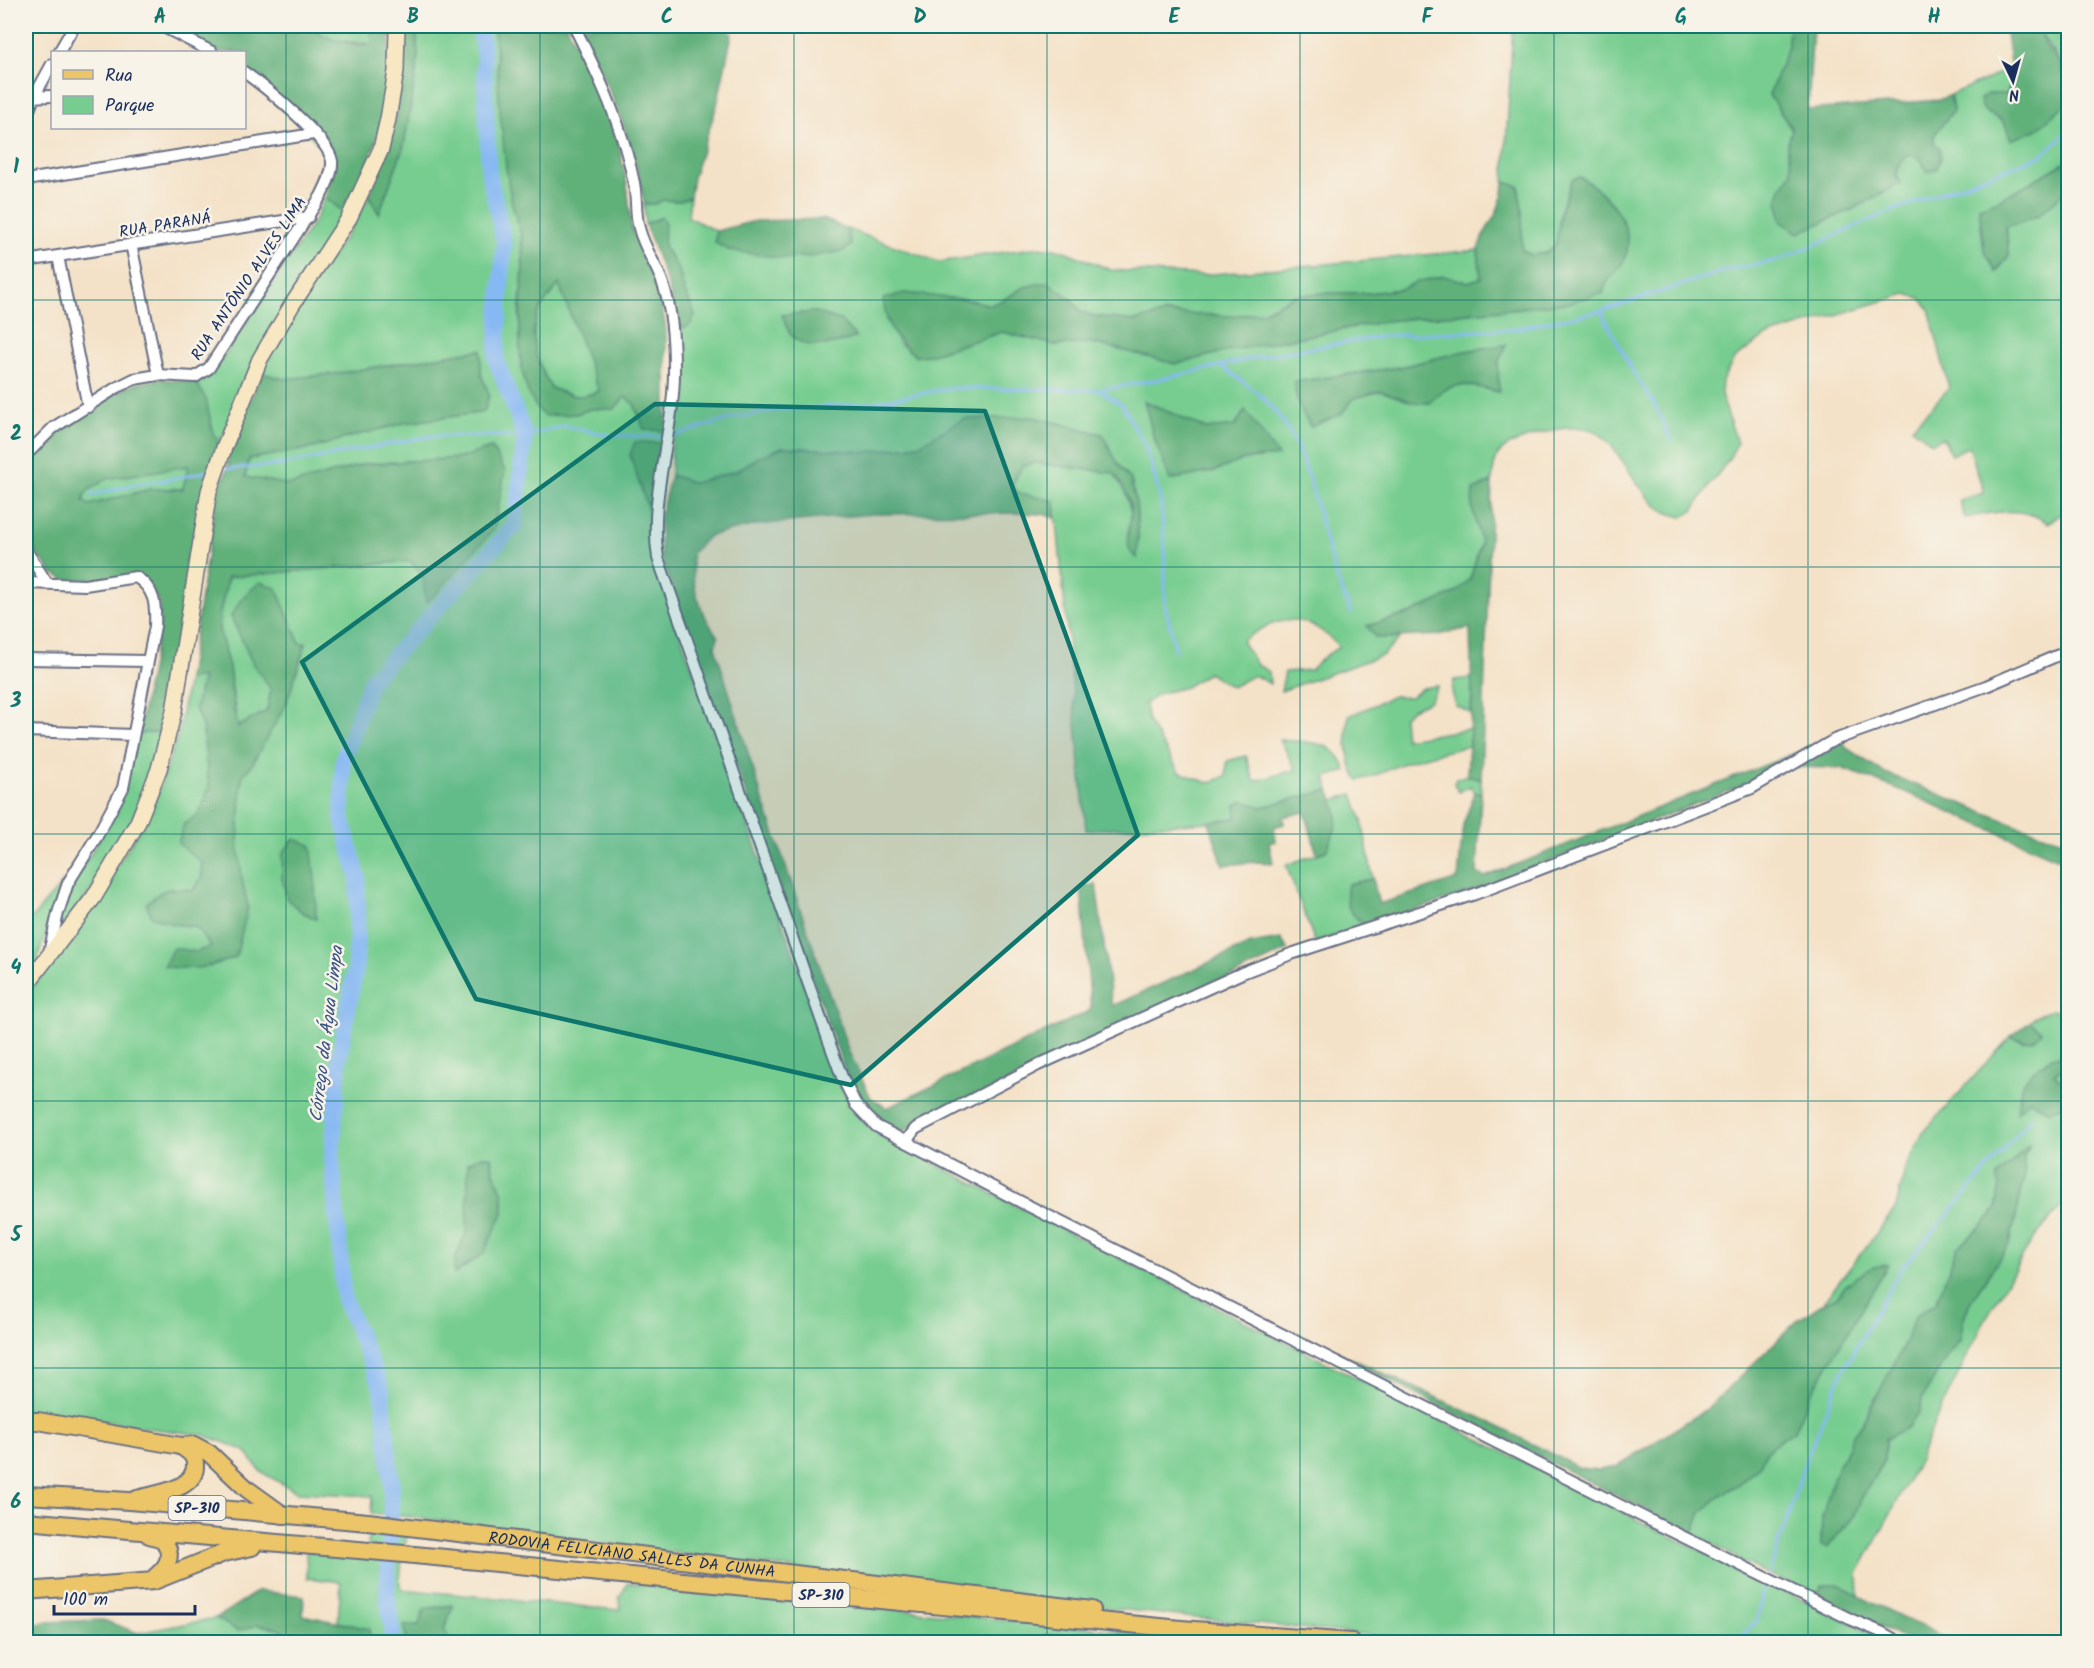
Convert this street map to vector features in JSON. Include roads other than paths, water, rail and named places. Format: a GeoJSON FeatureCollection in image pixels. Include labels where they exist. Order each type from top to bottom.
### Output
{"type":"FeatureCollection","features":[{"type":"Feature","properties":{"kind":"main road"},"geometry":{"type":"LineString","coordinates":[[26,985],[94,897],[138,822],[150,795],[168,741],[174,711],[209,491],[260,359],[349,218],[381,149],[396,71],[397,26]]}},
{"type":"Feature","properties":{"kind":"main road"},"geometry":{"type":"LineString","coordinates":[[28,1422],[181,1446],[194,1445],[209,1453],[247,1489],[284,1516]]}},
{"type":"Feature","properties":{"kind":"main road"},"geometry":{"type":"LineString","coordinates":[[129,1501],[176,1488],[191,1478],[195,1472],[195,1459],[191,1452],[181,1446]]}},
{"type":"Feature","properties":{"kind":"main road","name":"RODOVIA FELICIANO SALLES DA CUNHA"},"geometry":{"type":"LineString","coordinates":[[26,1495],[129,1501],[368,1522],[1173,1620],[1237,1632]]}},
{"type":"Feature","properties":{"kind":"main road","name":"RODOVIA FELICIANO SALLES DA CUNHA"},"geometry":{"type":"LineString","coordinates":[[26,1521],[365,1550],[1181,1629],[1352,1642]]}},
{"type":"Feature","properties":{"kind":"main road"},"geometry":{"type":"LineString","coordinates":[[116,1528],[163,1539],[169,1548],[169,1564],[162,1572],[137,1583]]}},
{"type":"Feature","properties":{"kind":"main road"},"geometry":{"type":"LineString","coordinates":[[26,1591],[154,1581],[239,1548],[304,1545]]}},
{"type":"Feature","properties":{"kind":"street"},"geometry":{"type":"LineString","coordinates":[[60,51],[74,26]]}},
{"type":"Feature","properties":{"kind":"street"},"geometry":{"type":"LineString","coordinates":[[162,26],[210,51]]}},
{"type":"Feature","properties":{"kind":"street"},"geometry":{"type":"LineString","coordinates":[[574,26],[614,110],[634,184],[639,228],[664,286],[672,326],[675,369],[668,436],[655,518],[654,536],[658,558],[842,1077],[856,1105],[876,1126],[906,1142],[1645,1518],[1899,1642]]}},
{"type":"Feature","properties":{"kind":"street"},"geometry":{"type":"LineString","coordinates":[[26,118],[30,97],[51,66]]}},
{"type":"Feature","properties":{"kind":"street","name":"RUA ANTÔNIO ALVES LIMA"},"geometry":{"type":"LineString","coordinates":[[26,454],[53,428],[134,379],[158,375],[195,377],[209,368],[309,217],[330,176],[332,162],[327,148],[279,99],[246,74]]}},
{"type":"Feature","properties":{"kind":"street"},"geometry":{"type":"LineString","coordinates":[[30,97],[51,96]]}},
{"type":"Feature","properties":{"kind":"street"},"geometry":{"type":"LineString","coordinates":[[26,180],[313,134]]}},
{"type":"Feature","properties":{"kind":"street","name":"RUA PARANÁ"},"geometry":{"type":"LineString","coordinates":[[26,261],[309,217]]}},
{"type":"Feature","properties":{"kind":"street"},"geometry":{"type":"LineString","coordinates":[[131,244],[158,375]]}},
{"type":"Feature","properties":{"kind":"street"},"geometry":{"type":"LineString","coordinates":[[58,256],[88,407]]}},
{"type":"Feature","properties":{"kind":"street"},"geometry":{"type":"LineString","coordinates":[[26,550],[47,583]]}},
{"type":"Feature","properties":{"kind":"street"},"geometry":{"type":"LineString","coordinates":[[26,583],[85,585],[136,577],[150,588],[156,603],[155,626],[123,788],[98,836],[68,884],[57,913],[48,955]]}},
{"type":"Feature","properties":{"kind":"street"},"geometry":{"type":"LineString","coordinates":[[906,1142],[915,1129],[1038,1065],[1242,973],[1291,954],[1475,894],[1752,788],[1834,740],[1986,686],[2068,651]]}},
{"type":"Feature","properties":{"kind":"street"},"geometry":{"type":"LineString","coordinates":[[26,659],[147,661]]}},
{"type":"Feature","properties":{"kind":"street"},"geometry":{"type":"LineString","coordinates":[[26,731],[133,735]]}},
{"type":"Feature","properties":{"kind":"waterway"},"geometry":{"type":"LineString","coordinates":[[460,26],[480,33]]}},
{"type":"Feature","properties":{"kind":"waterway","name":"Córrego da Água Limpa"},"geometry":{"type":"LineString","coordinates":[[394,1642],[387,1594],[392,1487],[382,1389],[344,1299],[332,1159],[339,1058],[356,966],[358,876],[342,819],[343,760],[371,680],[515,525],[525,436],[496,360],[504,242],[489,173],[484,58],[480,26]]}},
{"type":"Feature","properties":{"kind":"waterway"},"geometry":{"type":"LineString","coordinates":[[673,436],[733,418],[773,411],[869,403],[951,388],[1100,390],[1263,356],[1385,336],[1513,329],[1601,311],[1727,270],[1780,260],[1891,211],[2041,156],[2068,131]]}},
{"type":"Feature","properties":{"kind":"waterway"},"geometry":{"type":"LineString","coordinates":[[1601,311],[1632,370],[1653,402],[1672,441]]}},
{"type":"Feature","properties":{"kind":"waterway"},"geometry":{"type":"LineString","coordinates":[[1221,366],[1268,403],[1285,424],[1301,454],[1330,557],[1351,613]]}},
{"type":"Feature","properties":{"kind":"waterway"},"geometry":{"type":"LineString","coordinates":[[1100,390],[1122,405],[1146,447],[1155,477],[1161,503],[1165,553],[1165,605],[1176,651]]}},
{"type":"Feature","properties":{"kind":"waterway"},"geometry":{"type":"LineString","coordinates":[[227,469],[280,465],[431,436],[525,436],[565,426],[608,435],[664,437]]}},
{"type":"Feature","properties":{"kind":"waterway"},"geometry":{"type":"LineString","coordinates":[[92,495],[136,484],[210,471]]}},
{"type":"Feature","properties":{"kind":"waterway"},"geometry":{"type":"LineString","coordinates":[[1769,1574],[1806,1460],[1842,1372],[1900,1270],[2032,1117]]}},
{"type":"Feature","properties":{"kind":"waterway"},"geometry":{"type":"LineString","coordinates":[[1736,1642],[1757,1620],[1765,1581]]}}]}
